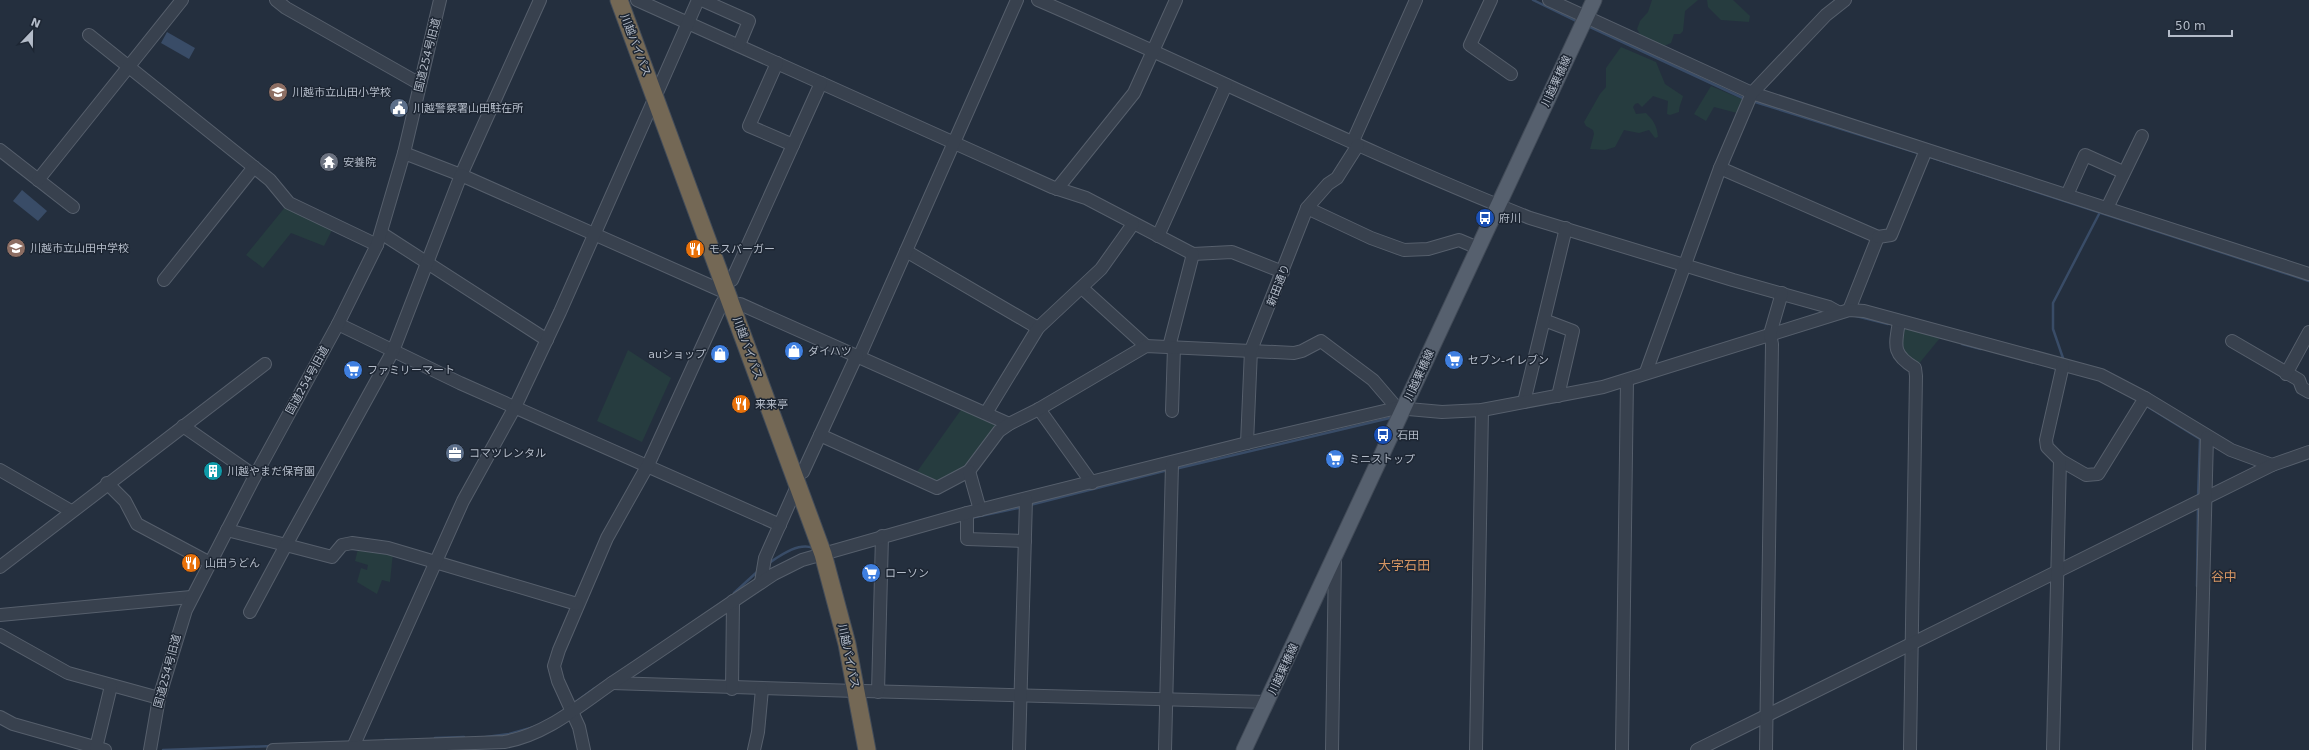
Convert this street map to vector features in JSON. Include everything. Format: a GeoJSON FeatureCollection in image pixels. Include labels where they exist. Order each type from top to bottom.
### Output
{"type":"FeatureCollection","features":[{"type":"Feature","properties":{"kind":"highway","name":"川越バイパス"},"geometry":{"type":"LineString","coordinates":[[619,0],[657,90],[733,293],[827,553],[836,601],[866,691],[875,750]]}},
{"type":"Feature","properties":{"kind":"highway","name":"川越バイパス"},"geometry":{"type":"LineString","coordinates":[[628,0],[657,90]]}},
{"type":"Feature","properties":{"kind":"highway","name":"川越バイパス"},"geometry":{"type":"LineString","coordinates":[[866,691],[867,750]]}},
{"type":"Feature","properties":{"kind":"main road","name":"川越栗橋線"},"geometry":{"type":"LineString","coordinates":[[1244,750],[1335,557],[1400,408],[1478,248],[1594,0]]}},
{"type":"Feature","properties":{"kind":"street"},"geometry":{"type":"LineString","coordinates":[[38,180],[182,0]]}},
{"type":"Feature","properties":{"kind":"street"},"geometry":{"type":"LineString","coordinates":[[276,0],[287,4],[420,84]]}},
{"type":"Feature","properties":{"kind":"street","name":"国道254号旧道"},"geometry":{"type":"LineString","coordinates":[[150,750],[159,698],[178,629],[191,597],[338,324],[377,245],[404,153],[439,0]]}},
{"type":"Feature","properties":{"kind":"street"},"geometry":{"type":"LineString","coordinates":[[250,612],[393,351],[461,175],[540,0]]}},
{"type":"Feature","properties":{"kind":"street"},"geometry":{"type":"LineString","coordinates":[[638,0],[1057,189],[1086,198],[1133,224],[1193,254],[1232,252],[1283,272]]}},
{"type":"Feature","properties":{"kind":"street"},"geometry":{"type":"LineString","coordinates":[[352,747],[463,501],[515,407],[547,340],[698,0]]}},
{"type":"Feature","properties":{"kind":"street"},"geometry":{"type":"LineString","coordinates":[[702,0],[749,21],[739,45]]}},
{"type":"Feature","properties":{"kind":"street"},"geometry":{"type":"LineString","coordinates":[[761,582],[765,558],[800,478],[906,251],[1017,0]]}},
{"type":"Feature","properties":{"kind":"street"},"geometry":{"type":"LineString","coordinates":[[1038,0],[1355,143],[1498,205],[1686,266],[1782,292],[1829,307],[1844,311],[1864,311],[1899,322],[2101,375],[2145,398],[2207,437],[2231,450],[2272,465]]}},
{"type":"Feature","properties":{"kind":"street"},"geometry":{"type":"LineString","coordinates":[[1057,189],[1134,93],[1176,0]]}},
{"type":"Feature","properties":{"kind":"street","name":"新田通り"},"geometry":{"type":"LineString","coordinates":[[1247,443],[1251,350],[1307,208],[1328,184],[1337,178],[1355,143],[1416,0]]}},
{"type":"Feature","properties":{"kind":"street"},"geometry":{"type":"LineString","coordinates":[[1491,0],[1470,46],[1511,74]]}},
{"type":"Feature","properties":{"kind":"street"},"geometry":{"type":"LineString","coordinates":[[1548,0],[1752,93],[2309,274]]}},
{"type":"Feature","properties":{"kind":"street"},"geometry":{"type":"LineString","coordinates":[[1646,372],[1686,266],[1720,168],[1752,93],[1826,15],[1845,0]]}},
{"type":"Feature","properties":{"kind":"street"},"geometry":{"type":"LineString","coordinates":[[89,35],[270,180],[289,204],[377,245]]}},
{"type":"Feature","properties":{"kind":"street"},"geometry":{"type":"LineString","coordinates":[[777,63],[749,126],[793,145]]}},
{"type":"Feature","properties":{"kind":"street"},"geometry":{"type":"LineString","coordinates":[[584,750],[572,710],[558,681],[554,666],[558,650],[607,538],[648,465],[722,303],[733,293],[793,145],[821,83]]}},
{"type":"Feature","properties":{"kind":"street"},"geometry":{"type":"LineString","coordinates":[[1158,236],[1226,85]]}},
{"type":"Feature","properties":{"kind":"street"},"geometry":{"type":"LineString","coordinates":[[2108,208],[2142,136]]}},
{"type":"Feature","properties":{"kind":"street"},"geometry":{"type":"LineString","coordinates":[[0,150],[73,207]]}},
{"type":"Feature","properties":{"kind":"street"},"geometry":{"type":"LineString","coordinates":[[1720,168],[1878,237],[1891,235],[1926,150]]}},
{"type":"Feature","properties":{"kind":"street"},"geometry":{"type":"LineString","coordinates":[[404,153],[461,175],[733,293],[858,355],[1008,424]]}},
{"type":"Feature","properties":{"kind":"street"},"geometry":{"type":"LineString","coordinates":[[2067,195],[2085,155],[2124,172]]}},
{"type":"Feature","properties":{"kind":"street"},"geometry":{"type":"LineString","coordinates":[[164,280],[254,167]]}},
{"type":"Feature","properties":{"kind":"street"},"geometry":{"type":"LineString","coordinates":[[1307,208],[1371,238],[1404,250],[1428,249],[1459,240],[1478,248]]}},
{"type":"Feature","properties":{"kind":"street"},"geometry":{"type":"LineString","coordinates":[[986,413],[1038,328],[1082,288],[1108,260],[1133,224]]}},
{"type":"Feature","properties":{"kind":"street"},"geometry":{"type":"LineString","coordinates":[[1524,402],[1566,228]]}},
{"type":"Feature","properties":{"kind":"street"},"geometry":{"type":"LineString","coordinates":[[381,233],[547,340]]}},
{"type":"Feature","properties":{"kind":"street"},"geometry":{"type":"LineString","coordinates":[[273,750],[352,747],[442,747],[504,742],[526,737],[572,710],[761,582],[789,565],[882,536],[967,513],[1172,464],[1247,443],[1400,408],[1442,412],[1482,410],[1558,396],[1627,380],[1646,372],[1844,311],[1878,237]]}},
{"type":"Feature","properties":{"kind":"street"},"geometry":{"type":"LineString","coordinates":[[906,251],[1038,328]]}},
{"type":"Feature","properties":{"kind":"street"},"geometry":{"type":"LineString","coordinates":[[1172,411],[1172,347],[1193,254]]}},
{"type":"Feature","properties":{"kind":"street"},"geometry":{"type":"LineString","coordinates":[[1082,288],[1146,346]]}},
{"type":"Feature","properties":{"kind":"street"},"geometry":{"type":"LineString","coordinates":[[1766,750],[1772,344],[1770,334],[1782,292]]}},
{"type":"Feature","properties":{"kind":"street"},"geometry":{"type":"LineString","coordinates":[[1544,320],[1574,331],[1558,396]]}},
{"type":"Feature","properties":{"kind":"street"},"geometry":{"type":"LineString","coordinates":[[1899,322],[1895,346],[1896,352],[1904,362],[1915,368],[1916,376],[1910,750]]}},
{"type":"Feature","properties":{"kind":"street"},"geometry":{"type":"LineString","coordinates":[[338,324],[515,407],[780,525]]}},
{"type":"Feature","properties":{"kind":"street"},"geometry":{"type":"LineString","coordinates":[[2286,374],[2307,340]]}},
{"type":"Feature","properties":{"kind":"street"},"geometry":{"type":"LineString","coordinates":[[820,435],[937,488],[969,471],[999,431],[1008,424],[1039,409],[1146,346],[1294,353],[1302,351],[1321,341],[1373,380],[1400,408]]}},
{"type":"Feature","properties":{"kind":"street"},"geometry":{"type":"LineString","coordinates":[[2232,341],[2286,374],[2299,380],[2302,388],[2309,392]]}},
{"type":"Feature","properties":{"kind":"street"},"geometry":{"type":"LineString","coordinates":[[0,567],[107,483],[265,364]]}},
{"type":"Feature","properties":{"kind":"street"},"geometry":{"type":"LineString","coordinates":[[2062,364],[2046,440],[2047,447],[2060,460],[2086,476],[2098,474],[2145,398]]}},
{"type":"Feature","properties":{"kind":"street"},"geometry":{"type":"LineString","coordinates":[[1622,750],[1627,380]]}},
{"type":"Feature","properties":{"kind":"street"},"geometry":{"type":"LineString","coordinates":[[1039,409],[1092,483]]}},
{"type":"Feature","properties":{"kind":"street"},"geometry":{"type":"LineString","coordinates":[[1476,750],[1482,410]]}},
{"type":"Feature","properties":{"kind":"street"},"geometry":{"type":"LineString","coordinates":[[183,426],[255,476]]}},
{"type":"Feature","properties":{"kind":"street"},"geometry":{"type":"LineString","coordinates":[[2199,750],[2207,437]]}},
{"type":"Feature","properties":{"kind":"street"},"geometry":{"type":"LineString","coordinates":[[1697,750],[2272,465],[2309,452]]}},
{"type":"Feature","properties":{"kind":"street"},"geometry":{"type":"LineString","coordinates":[[2053,750],[2060,460]]}},
{"type":"Feature","properties":{"kind":"street"},"geometry":{"type":"LineString","coordinates":[[1165,750],[1172,464]]}},
{"type":"Feature","properties":{"kind":"street"},"geometry":{"type":"LineString","coordinates":[[0,470],[71,511]]}},
{"type":"Feature","properties":{"kind":"street"},"geometry":{"type":"LineString","coordinates":[[969,471],[980,510]]}},
{"type":"Feature","properties":{"kind":"street"},"geometry":{"type":"LineString","coordinates":[[107,483],[125,501],[137,524],[210,563]]}},
{"type":"Feature","properties":{"kind":"street"},"geometry":{"type":"LineString","coordinates":[[1019,750],[1026,499]]}},
{"type":"Feature","properties":{"kind":"street"},"geometry":{"type":"LineString","coordinates":[[967,513],[967,539],[1025,540]]}},
{"type":"Feature","properties":{"kind":"street"},"geometry":{"type":"LineString","coordinates":[[227,530],[332,558],[342,545],[352,544],[388,548],[577,604]]}},
{"type":"Feature","properties":{"kind":"street"},"geometry":{"type":"LineString","coordinates":[[866,691],[882,536]]}},
{"type":"Feature","properties":{"kind":"street"},"geometry":{"type":"LineString","coordinates":[[1332,750],[1335,557]]}},
{"type":"Feature","properties":{"kind":"street"},"geometry":{"type":"LineString","coordinates":[[0,615],[191,597]]}},
{"type":"Feature","properties":{"kind":"street"},"geometry":{"type":"LineString","coordinates":[[732,689],[733,601]]}},
{"type":"Feature","properties":{"kind":"street"},"geometry":{"type":"LineString","coordinates":[[0,635],[68,673],[159,698]]}},
{"type":"Feature","properties":{"kind":"street"},"geometry":{"type":"LineString","coordinates":[[612,683],[732,689],[866,691],[1267,702]]}},
{"type":"Feature","properties":{"kind":"street"},"geometry":{"type":"LineString","coordinates":[[0,717],[13,724],[101,749],[111,686]]}},
{"type":"Feature","properties":{"kind":"street"},"geometry":{"type":"LineString","coordinates":[[754,750],[758,732],[762,689]]}},
{"type":"Feature","properties":{"kind":"green space"},"geometry":{"type":"Polygon","coordinates":[[[1652,0],[1698,0],[1685,11],[1683,31],[1680,34],[1674,34],[1671,43],[1664,46],[1641,36],[1637,29],[1640,21],[1648,12],[1652,0]]]}},
{"type":"Feature","properties":{"kind":"green space"},"geometry":{"type":"Polygon","coordinates":[[[1707,0],[1733,0],[1750,16],[1749,22],[1721,20],[1708,7],[1707,0]]]}},
{"type":"Feature","properties":{"kind":"green space"},"geometry":{"type":"Polygon","coordinates":[[[1621,47],[1656,62],[1665,84],[1683,96],[1679,112],[1670,115],[1667,114],[1668,101],[1653,96],[1642,107],[1638,103],[1633,107],[1636,114],[1646,113],[1651,119],[1655,124],[1658,137],[1655,138],[1649,130],[1639,133],[1624,130],[1615,147],[1605,150],[1590,149],[1594,134],[1593,130],[1586,126],[1584,122],[1600,94],[1606,87],[1606,68],[1621,47]]]}},
{"type":"Feature","properties":{"kind":"green space"},"geometry":{"type":"Polygon","coordinates":[[[1711,86],[1744,100],[1737,113],[1714,107],[1706,121],[1694,114],[1711,86]]]}},
{"type":"Feature","properties":{"kind":"green space"},"geometry":{"type":"Polygon","coordinates":[[[286,206],[333,228],[324,246],[291,233],[263,268],[246,255],[286,206]]]}},
{"type":"Feature","properties":{"kind":"green space"},"geometry":{"type":"Polygon","coordinates":[[[1902,328],[1940,338],[1917,366],[1903,354],[1899,331],[1902,328]]]}},
{"type":"Feature","properties":{"kind":"green space"},"geometry":{"type":"Polygon","coordinates":[[[628,350],[671,378],[642,442],[597,421],[628,350]]]}},
{"type":"Feature","properties":{"kind":"green space"},"geometry":{"type":"Polygon","coordinates":[[[963,407],[1000,423],[967,469],[936,486],[914,476],[963,407]]]}},
{"type":"Feature","properties":{"kind":"green space"},"geometry":{"type":"Polygon","coordinates":[[[358,549],[393,553],[390,582],[382,580],[377,594],[357,582],[361,568],[367,570],[368,565],[355,561],[358,549]]]}},
{"type":"Feature","properties":{"kind":"water"},"geometry":{"type":"Polygon","coordinates":[[[167,32],[195,48],[189,59],[161,43],[167,32]]]}},
{"type":"Feature","properties":{"kind":"water"},"geometry":{"type":"Polygon","coordinates":[[[22,190],[47,211],[38,221],[13,201],[22,190]]]}},
{"type":"Feature","properties":{"kind":"waterway"},"geometry":{"type":"LineString","coordinates":[[1533,0],[1578,22]]}},
{"type":"Feature","properties":{"kind":"waterway"},"geometry":{"type":"LineString","coordinates":[[1588,26],[1745,99]]}},
{"type":"Feature","properties":{"kind":"waterway"},"geometry":{"type":"LineString","coordinates":[[1752,101],[1921,154]]}},
{"type":"Feature","properties":{"kind":"waterway"},"geometry":{"type":"LineString","coordinates":[[1927,156],[2309,281]]}},
{"type":"Feature","properties":{"kind":"waterway"},"geometry":{"type":"LineString","coordinates":[[2064,361],[2053,329],[2053,303],[2099,214]]}},
{"type":"Feature","properties":{"kind":"waterway"},"geometry":{"type":"LineString","coordinates":[[1856,316],[1888,324]]}},
{"type":"Feature","properties":{"kind":"waterway"},"geometry":{"type":"LineString","coordinates":[[1962,344],[1981,349]]}},
{"type":"Feature","properties":{"kind":"waterway"},"geometry":{"type":"LineString","coordinates":[[2145,405],[2200,439],[2198,498]]}},
{"type":"Feature","properties":{"kind":"waterway"},"geometry":{"type":"LineString","coordinates":[[1175,469],[1394,417]]}},
{"type":"Feature","properties":{"kind":"waterway"},"geometry":{"type":"LineString","coordinates":[[1030,505],[1168,470]]}},
{"type":"Feature","properties":{"kind":"waterway"},"geometry":{"type":"LineString","coordinates":[[971,518],[1023,507]]}},
{"type":"Feature","properties":{"kind":"waterway"},"geometry":{"type":"LineString","coordinates":[[2197,586],[2198,507]]}},
{"type":"Feature","properties":{"kind":"waterway"},"geometry":{"type":"LineString","coordinates":[[769,563],[790,550],[802,547],[813,548]]}},
{"type":"Feature","properties":{"kind":"waterway"},"geometry":{"type":"LineString","coordinates":[[734,593],[757,572]]}},
{"type":"Feature","properties":{"kind":"waterway"},"geometry":{"type":"LineString","coordinates":[[573,704],[595,688]]}},
{"type":"Feature","properties":{"kind":"waterway"},"geometry":{"type":"LineString","coordinates":[[486,737],[509,734],[534,727]]}},
{"type":"Feature","properties":{"kind":"waterway"},"geometry":{"type":"LineString","coordinates":[[435,738],[464,737]]}},
{"type":"Feature","properties":{"kind":"waterway"},"geometry":{"type":"LineString","coordinates":[[385,740],[398,740]]}},
{"type":"Feature","properties":{"kind":"waterway"},"geometry":{"type":"LineString","coordinates":[[163,750],[272,746]]}},
{"type":"Feature","properties":{"kind":"place","name":"川越市立山田小学校"},"geometry":{"type":"Point","coordinates":[278,92]}},
{"type":"Feature","properties":{"kind":"place","name":"川越警察署山田駐在所"},"geometry":{"type":"Point","coordinates":[399,108]}},
{"type":"Feature","properties":{"kind":"place","name":"安養院"},"geometry":{"type":"Point","coordinates":[329,162]}},
{"type":"Feature","properties":{"kind":"place","name":"府川"},"geometry":{"type":"Point","coordinates":[1485,218]}},
{"type":"Feature","properties":{"kind":"place","name":"川越市立山田中学校"},"geometry":{"type":"Point","coordinates":[16,248]}},
{"type":"Feature","properties":{"kind":"place","name":"モスバーガー"},"geometry":{"type":"Point","coordinates":[695,249]}},
{"type":"Feature","properties":{"kind":"place","name":"ダイハツ"},"geometry":{"type":"Point","coordinates":[794,351]}},
{"type":"Feature","properties":{"kind":"place","name":"auショップ"},"geometry":{"type":"Point","coordinates":[720,354]}},
{"type":"Feature","properties":{"kind":"place","name":"セブン-イレブン"},"geometry":{"type":"Point","coordinates":[1454,360]}},
{"type":"Feature","properties":{"kind":"place","name":"ファミリーマート"},"geometry":{"type":"Point","coordinates":[353,370]}},
{"type":"Feature","properties":{"kind":"place","name":"来来亭"},"geometry":{"type":"Point","coordinates":[741,404]}},
{"type":"Feature","properties":{"kind":"place","name":"石田"},"geometry":{"type":"Point","coordinates":[1383,435]}},
{"type":"Feature","properties":{"kind":"place","name":"コマツレンタル"},"geometry":{"type":"Point","coordinates":[455,453]}},
{"type":"Feature","properties":{"kind":"place","name":"ミニストップ"},"geometry":{"type":"Point","coordinates":[1335,459]}},
{"type":"Feature","properties":{"kind":"place","name":"川越やまだ保育園"},"geometry":{"type":"Point","coordinates":[213,471]}},
{"type":"Feature","properties":{"kind":"place","name":"山田うどん"},"geometry":{"type":"Point","coordinates":[191,563]}},
{"type":"Feature","properties":{"kind":"place","name":"ローソン"},"geometry":{"type":"Point","coordinates":[871,573]}},
{"type":"Feature","properties":{"kind":"district","name":"大字石田"},"geometry":{"type":"Point","coordinates":[1404,565]}},
{"type":"Feature","properties":{"kind":"district","name":"谷中"},"geometry":{"type":"Point","coordinates":[2224,576]}}]}
